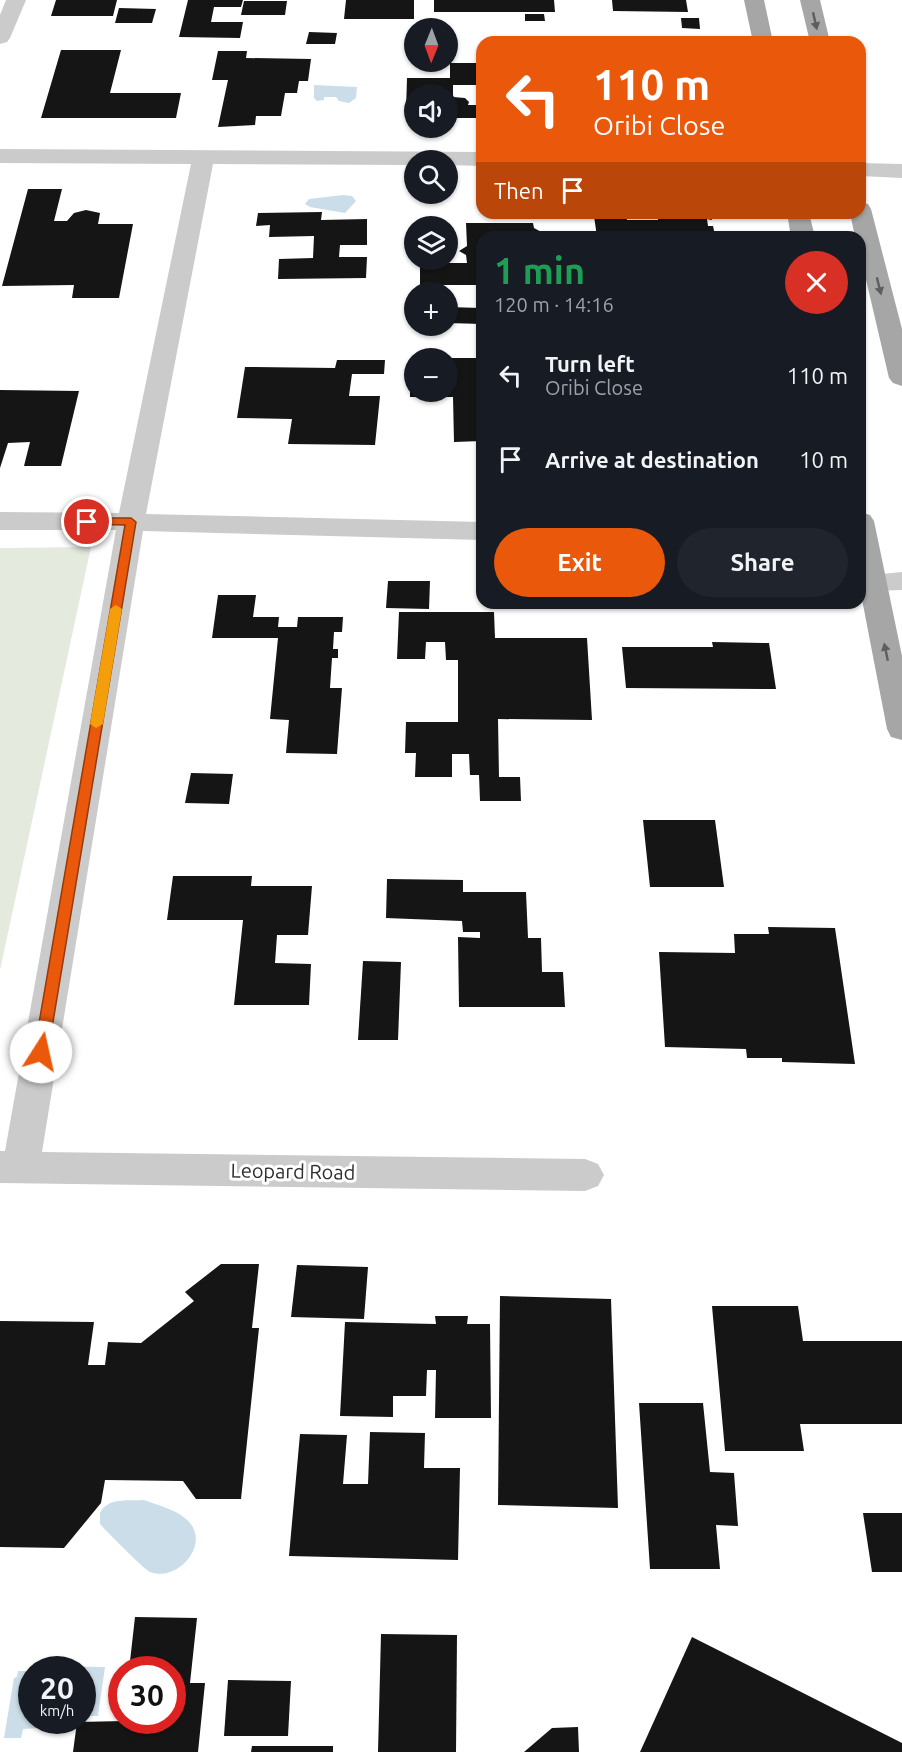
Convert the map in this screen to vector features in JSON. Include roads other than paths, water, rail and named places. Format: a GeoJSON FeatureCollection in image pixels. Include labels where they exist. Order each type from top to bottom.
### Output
{"type":"FeatureCollection","features":[{"type":"Feature","properties":{"kind":"main road"},"geometry":{"type":"LineString","coordinates":[[754,0],[762,36]]}},
{"type":"Feature","properties":{"kind":"main road"},"geometry":{"type":"LineString","coordinates":[[810,0],[819,36]]}},
{"type":"Feature","properties":{"kind":"main road"},"geometry":{"type":"LineString","coordinates":[[866,233],[902,378]]}},
{"type":"Feature","properties":{"kind":"main road"},"geometry":{"type":"LineString","coordinates":[[866,552],[902,729]]}},
{"type":"Feature","properties":{"kind":"street"},"geometry":{"type":"LineString","coordinates":[[0,38],[16,0]]}},
{"type":"Feature","properties":{"kind":"street"},"geometry":{"type":"LineString","coordinates":[[0,156],[476,159]]}},
{"type":"Feature","properties":{"kind":"street"},"geometry":{"type":"LineString","coordinates":[[11,1167],[131,522],[203,157]]}},
{"type":"Feature","properties":{"kind":"street"},"geometry":{"type":"LineString","coordinates":[[866,170],[902,171]]}},
{"type":"Feature","properties":{"kind":"street"},"geometry":{"type":"LineString","coordinates":[[0,521],[476,531]]}},
{"type":"Feature","properties":{"kind":"street"},"geometry":{"type":"LineString","coordinates":[[872,582],[902,581]]}},
{"type":"Feature","properties":{"kind":"street","name":"Leopard Road"},"geometry":{"type":"LineString","coordinates":[[11,1167],[585,1175]]}},
{"type":"Feature","properties":{"kind":"water"},"geometry":{"type":"Polygon","coordinates":[[[314,85],[357,87],[356,98],[349,103],[339,101],[336,97],[324,97],[324,100],[317,101],[314,98],[314,85]]]}},
{"type":"Feature","properties":{"kind":"water"},"geometry":{"type":"Polygon","coordinates":[[[352,196],[356,201],[345,213],[310,207],[305,204],[309,199],[352,196]]]}},
{"type":"Feature","properties":{"kind":"water"},"geometry":{"type":"Polygon","coordinates":[[[144,1500],[177,1513],[193,1528],[196,1538],[194,1548],[189,1558],[172,1571],[161,1574],[150,1572],[100,1524],[100,1513],[108,1504],[144,1500]]]}},
{"type":"Feature","properties":{"kind":"water"},"geometry":{"type":"Polygon","coordinates":[[[96,1667],[105,1667],[98,1716],[96,1716],[96,1667]]]}},
{"type":"Feature","properties":{"kind":"water"},"geometry":{"type":"Polygon","coordinates":[[[18,1671],[18,1734],[22,1734],[21,1738],[4,1738],[14,1678],[17,1677],[18,1671]]]}}]}
